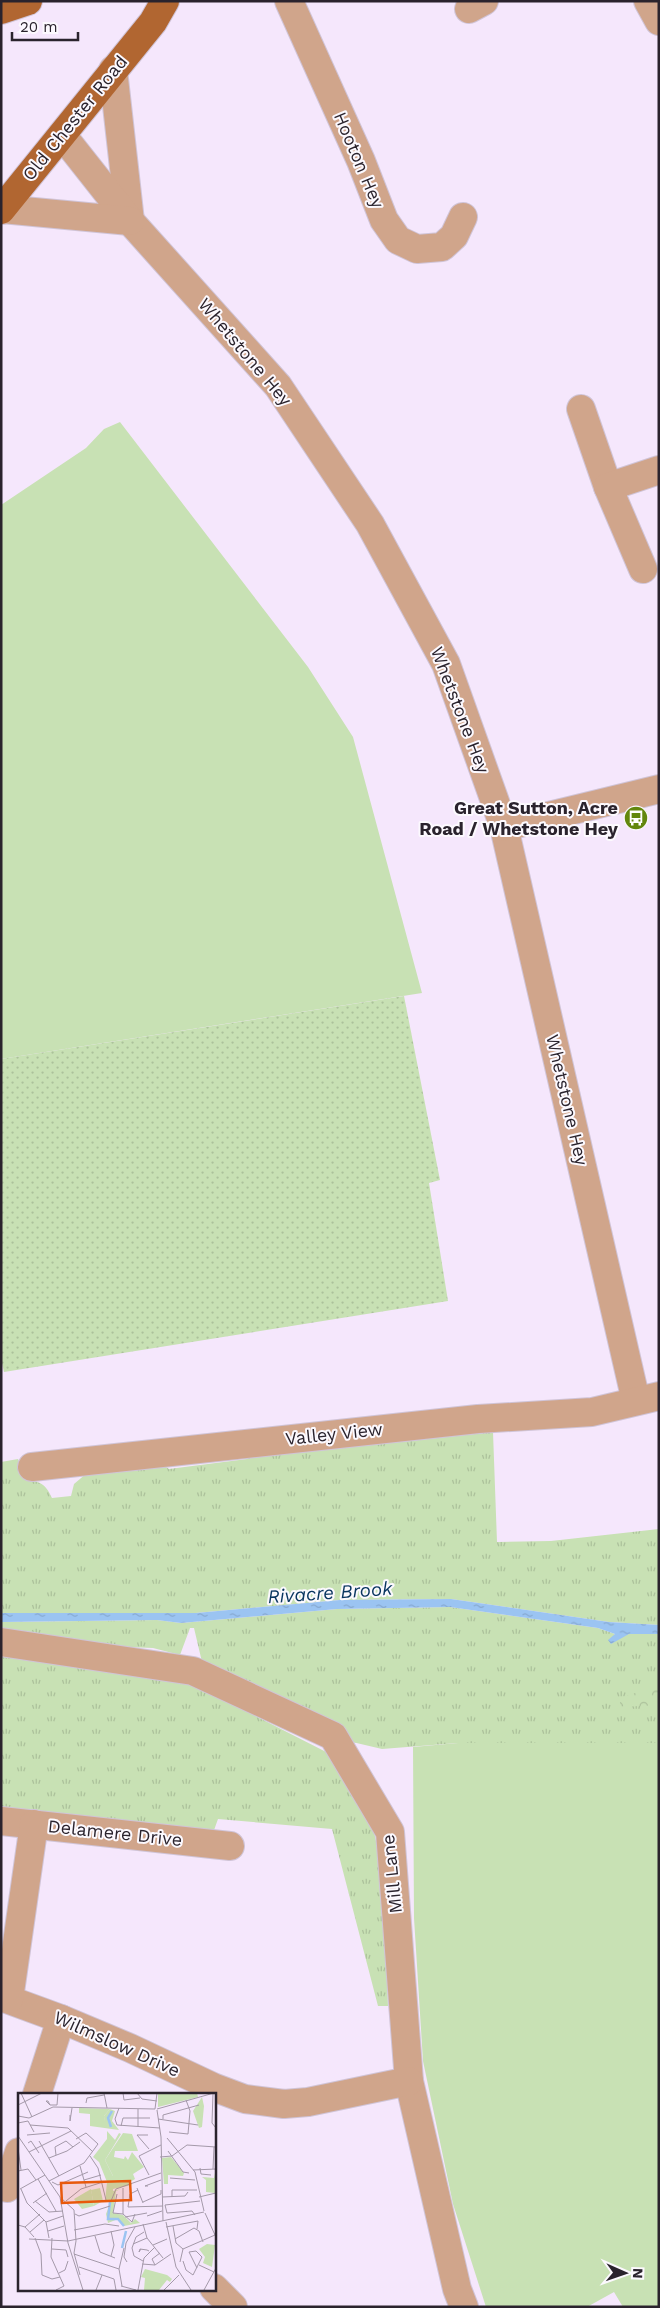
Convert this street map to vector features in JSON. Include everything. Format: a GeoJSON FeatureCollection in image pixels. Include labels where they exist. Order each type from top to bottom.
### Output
{"type":"FeatureCollection","features":[{"type":"Feature","properties":{"kind":"main road"},"geometry":{"type":"LineString","coordinates":[[1,10],[28,1]]}},
{"type":"Feature","properties":{"kind":"main road","name":"Old Chester Road"},"geometry":{"type":"LineString","coordinates":[[2,210],[153,22],[165,1]]}},
{"type":"Feature","properties":{"kind":"street","name":"Hooton Hey"},"geometry":{"type":"LineString","coordinates":[[289,1],[361,161],[384,220],[398,240],[417,249],[442,247],[454,236],[463,217]]}},
{"type":"Feature","properties":{"kind":"street"},"geometry":{"type":"LineString","coordinates":[[648,1],[659,20]]}},
{"type":"Feature","properties":{"kind":"street"},"geometry":{"type":"LineString","coordinates":[[2,210],[130,221],[113,70]]}},
{"type":"Feature","properties":{"kind":"street","name":"Whetstone Hey"},"geometry":{"type":"LineString","coordinates":[[62,135],[130,221],[278,386],[370,524],[446,664],[504,827],[648,1399]]}},
{"type":"Feature","properties":{"kind":"street"},"geometry":{"type":"LineString","coordinates":[[581,409],[608,487],[643,569]]}},
{"type":"Feature","properties":{"kind":"street"},"geometry":{"type":"LineString","coordinates":[[608,487],[659,470]]}},
{"type":"Feature","properties":{"kind":"street"},"geometry":{"type":"LineString","coordinates":[[504,827],[659,789]]}},
{"type":"Feature","properties":{"kind":"street","name":"Valley View"},"geometry":{"type":"LineString","coordinates":[[32,1467],[478,1419],[592,1412],[648,1399]]}},
{"type":"Feature","properties":{"kind":"street","name":"Mill Lane"},"geometry":{"type":"LineString","coordinates":[[1,1642],[193,1671],[333,1736],[390,1832],[409,2082],[457,2290],[464,2307]]}},
{"type":"Feature","properties":{"kind":"street","name":"Delamere Drive"},"geometry":{"type":"LineString","coordinates":[[1,1821],[230,1846]]}},
{"type":"Feature","properties":{"kind":"street"},"geometry":{"type":"LineString","coordinates":[[5,1998],[34,1824]]}},
{"type":"Feature","properties":{"kind":"street","name":"Wilmslow Drive"},"geometry":{"type":"LineString","coordinates":[[5,1998],[130,2048],[213,2087],[245,2099],[284,2104],[308,2102],[409,2082]]}},
{"type":"Feature","properties":{"kind":"street"},"geometry":{"type":"LineString","coordinates":[[37,2093],[61,2019]]}},
{"type":"Feature","properties":{"kind":"street"},"geometry":{"type":"LineString","coordinates":[[9,2190],[18,2156]]}},
{"type":"Feature","properties":{"kind":"street"},"geometry":{"type":"LineString","coordinates":[[215,2289],[233,2307]]}},
{"type":"Feature","properties":{"kind":"green space"},"geometry":{"type":"Polygon","coordinates":[[[120,422],[308,667],[353,737],[422,993],[1,1059],[1,505],[86,448],[104,429],[120,422]]]}},
{"type":"Feature","properties":{"kind":"green space"},"geometry":{"type":"Polygon","coordinates":[[[404,996],[440,1180],[429,1183],[448,1301],[4,1372],[1,1359],[1,1059],[404,996]]]}},
{"type":"Feature","properties":{"kind":"green space"},"geometry":{"type":"Polygon","coordinates":[[[493,1432],[497,1542],[551,1541],[659,1529],[659,1625],[609,1622],[451,1599],[340,1600],[196,1613],[1,1613],[1,1462],[18,1459],[26,1480],[42,1484],[52,1498],[71,1496],[74,1484],[87,1473],[160,1463],[169,1469],[247,1459],[253,1454],[353,1441],[362,1446],[493,1432]]]}},
{"type":"Feature","properties":{"kind":"green space"},"geometry":{"type":"Polygon","coordinates":[[[450,1607],[598,1628],[615,1634],[613,1637],[629,1634],[659,1634],[659,1743],[458,1743],[382,1749],[348,1741],[202,1662],[194,1628],[190,1628],[180,1655],[153,1648],[49,1644],[2,1637],[2,1622],[157,1620],[181,1623],[337,1609],[450,1607]]]}},
{"type":"Feature","properties":{"kind":"green space"},"geometry":{"type":"Polygon","coordinates":[[[1,1653],[181,1674],[242,1709],[334,1756],[367,1801],[378,1850],[384,1911],[388,2006],[378,2006],[332,1829],[218,1819],[213,1833],[1,1810],[1,1653]]]}},
{"type":"Feature","properties":{"kind":"green space"},"geometry":{"type":"Polygon","coordinates":[[[659,1685],[659,1705],[620,1707],[620,1698],[659,1685]]]}},
{"type":"Feature","properties":{"kind":"green space"},"geometry":{"type":"Polygon","coordinates":[[[458,1743],[659,1743],[659,2307],[623,2307],[614,2292],[587,2307],[486,2307],[453,2204],[423,2061],[414,1918],[413,1747],[458,1743]]]}},
{"type":"Feature","properties":{"kind":"water"},"geometry":{"type":"Polygon","coordinates":[[[451,1599],[609,1622],[659,1625],[659,1634],[629,1634],[611,1644],[608,1640],[615,1634],[598,1628],[450,1607],[337,1609],[181,1623],[157,1620],[2,1622],[1,1613],[196,1613],[340,1600],[451,1599]]]}},
{"type":"Feature","properties":{"kind":"place","name":"Great Sutton, Acre Road / Whetstone Hey"},"geometry":{"type":"Point","coordinates":[636,818]}},
{"type":"Feature","properties":{"kind":"water label","name":"Rivacre Brook"},"geometry":{"type":"Point","coordinates":[330,1592]}}]}
